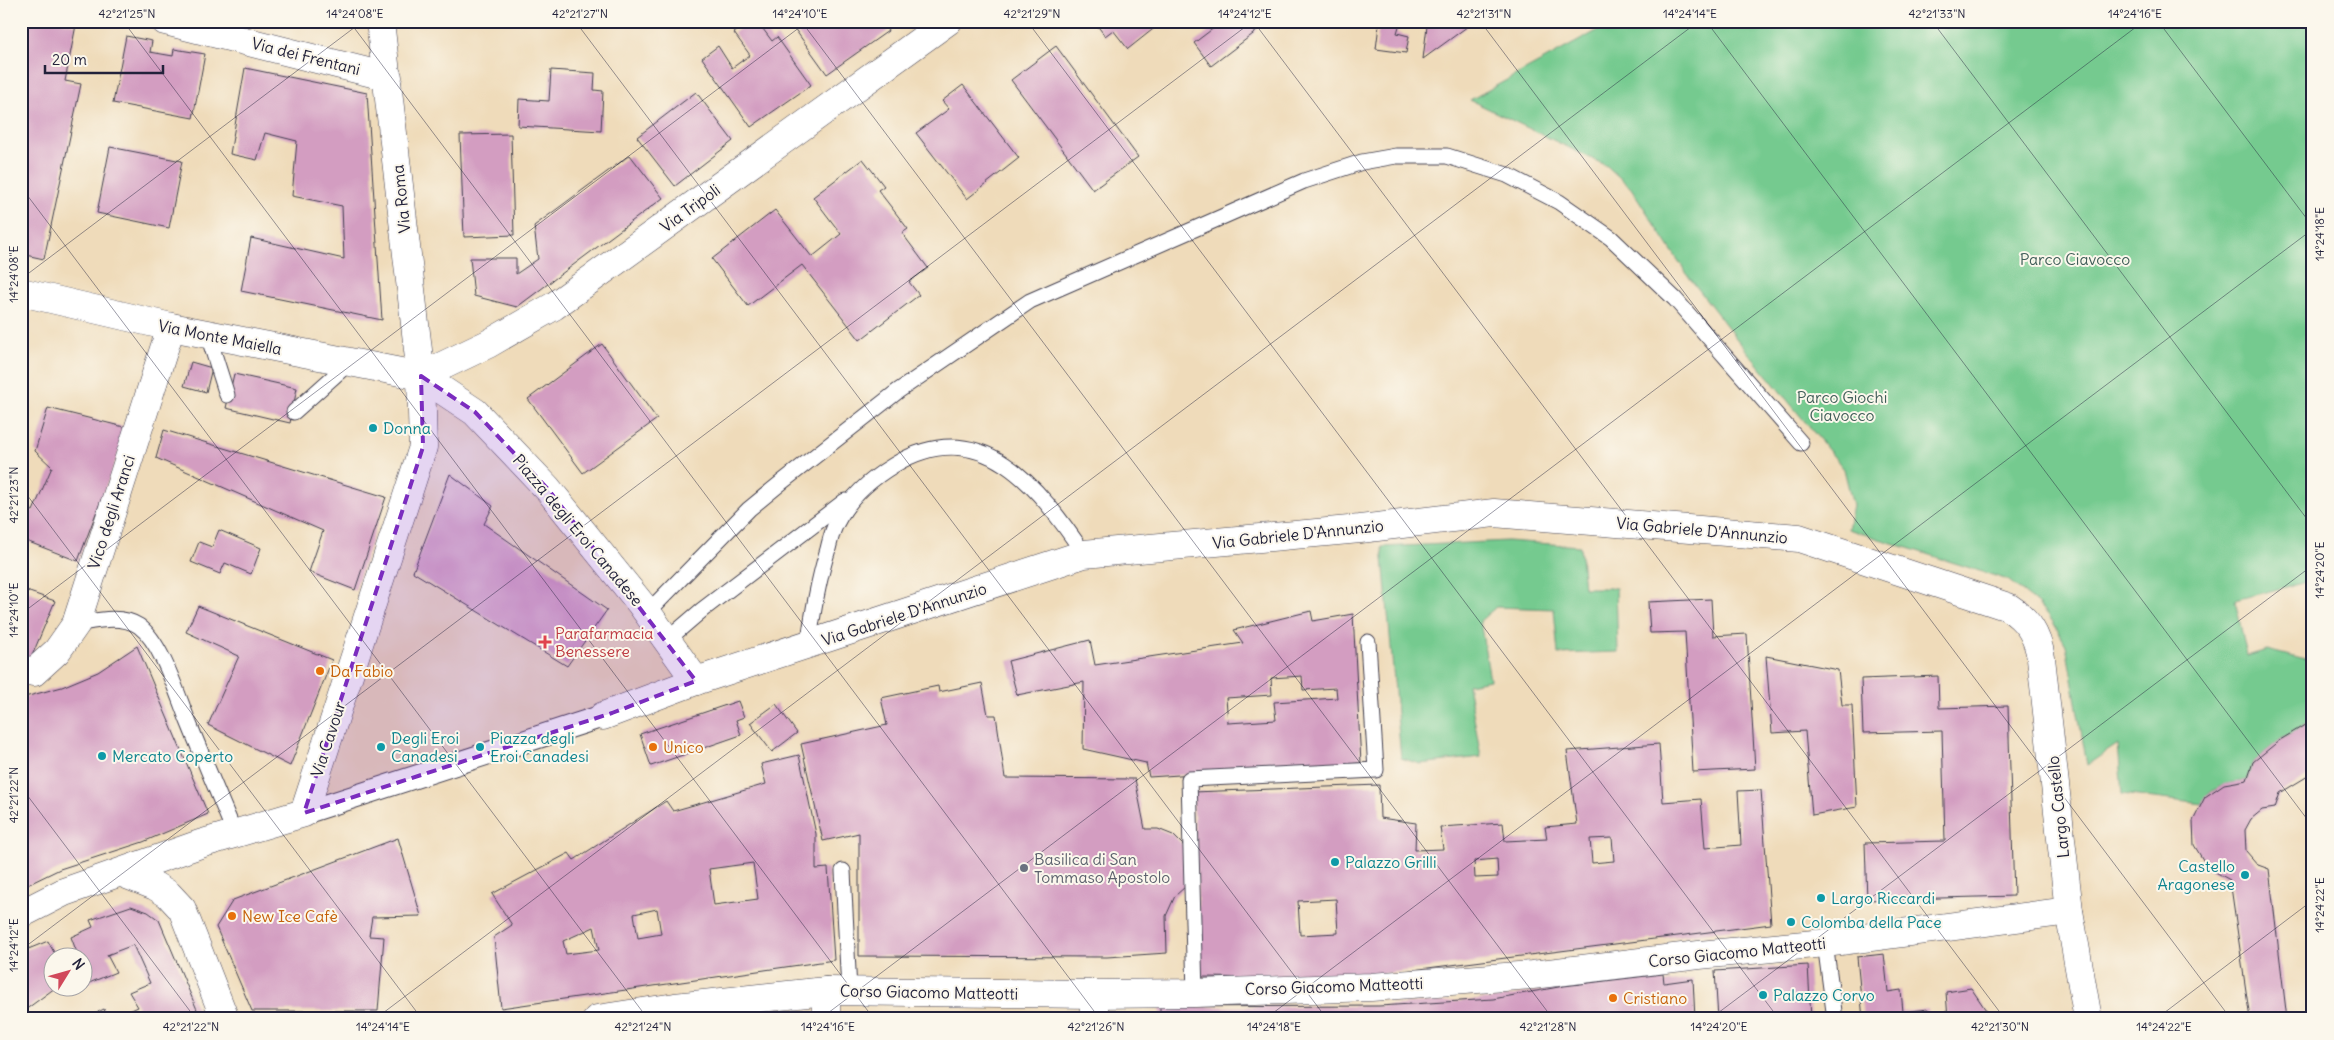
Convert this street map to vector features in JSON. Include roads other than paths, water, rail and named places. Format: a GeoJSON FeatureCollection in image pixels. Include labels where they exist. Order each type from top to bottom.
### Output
{"type":"FeatureCollection","features":[{"type":"Feature","properties":{"kind":"street","name":"Via dei Frentani"},"geometry":{"type":"LineString","coordinates":[[165,21],[388,77]]}},
{"type":"Feature","properties":{"kind":"street","name":"Via Roma"},"geometry":{"type":"LineString","coordinates":[[380,21],[388,77],[421,376]]}},
{"type":"Feature","properties":{"kind":"street","name":"Via Tripoli"},"geometry":{"type":"LineString","coordinates":[[421,376],[488,344],[554,306],[948,21]]}},
{"type":"Feature","properties":{"kind":"street","name":"Via Monte Maiella"},"geometry":{"type":"LineString","coordinates":[[21,292],[208,335],[421,376]]}},
{"type":"Feature","properties":{"kind":"street","name":"Vico degli Aranci"},"geometry":{"type":"LineString","coordinates":[[21,669],[34,672],[57,651],[76,624],[171,327]]}},
{"type":"Feature","properties":{"kind":"street","name":"Piazza degli Eroi Canadese"},"geometry":{"type":"LineString","coordinates":[[421,376],[475,412],[548,489],[647,613],[696,681]]}},
{"type":"Feature","properties":{"kind":"street","name":"Via Cavour"},"geometry":{"type":"LineString","coordinates":[[304,813],[423,447],[421,376]]}},
{"type":"Feature","properties":{"kind":"street","name":"Via Gabriele D'Annunzio"},"geometry":{"type":"LineString","coordinates":[[603,716],[696,681],[808,646],[1084,554],[1360,529],[1494,513],[1799,538],[2008,607]]}},
{"type":"Feature","properties":{"kind":"street","name":"Largo Castello"},"geometry":{"type":"LineString","coordinates":[[2008,607],[2021,615],[2031,627],[2038,641],[2069,911],[2088,1019]]}},
{"type":"Feature","properties":{"kind":"street"},"geometry":{"type":"LineString","coordinates":[[21,914],[64,892],[200,844],[304,813],[603,716]]}},
{"type":"Feature","properties":{"kind":"street"},"geometry":{"type":"LineString","coordinates":[[122,873],[155,886],[168,894],[182,909],[225,1019]]}},
{"type":"Feature","properties":{"kind":"street","name":"Corso Giacomo Matteotti"},"geometry":{"type":"LineString","coordinates":[[597,1019],[675,1007],[838,991],[1094,1006],[1195,993],[1371,987],[1532,975],[1699,955],[1825,943],[2069,911]]}},
{"type":"Feature","properties":{"kind":"street"},"geometry":{"type":"LineString","coordinates":[[826,1019],[838,991]]}},
{"type":"Feature","properties":{"kind":"lane"},"geometry":{"type":"LineString","coordinates":[[647,613],[750,509],[782,482],[898,391],[1030,302],[1304,181],[1362,162],[1396,156],[1447,156],[1507,175],[1559,202],[1611,238],[1675,299],[1801,443]]}},
{"type":"Feature","properties":{"kind":"lane"},"geometry":{"type":"LineString","coordinates":[[208,335],[227,395]]}},
{"type":"Feature","properties":{"kind":"lane"},"geometry":{"type":"LineString","coordinates":[[294,412],[350,362]]}},
{"type":"Feature","properties":{"kind":"lane"},"geometry":{"type":"LineString","coordinates":[[667,640],[702,610],[880,474],[905,458],[928,449],[948,446],[980,451],[1004,462],[1043,497],[1061,519],[1084,554]]}},
{"type":"Feature","properties":{"kind":"lane"},"geometry":{"type":"LineString","coordinates":[[808,646],[818,581],[835,526],[858,491]]}},
{"type":"Feature","properties":{"kind":"lane"},"geometry":{"type":"LineString","coordinates":[[76,624],[123,619],[138,626],[151,637],[235,834]]}},
{"type":"Feature","properties":{"kind":"lane"},"geometry":{"type":"LineString","coordinates":[[1195,993],[1189,779],[1376,770],[1368,642]]}},
{"type":"Feature","properties":{"kind":"lane"},"geometry":{"type":"LineString","coordinates":[[838,991],[842,871]]}},
{"type":"Feature","properties":{"kind":"lane"},"geometry":{"type":"LineString","coordinates":[[1825,943],[1835,1019]]}},
{"type":"Feature","properties":{"kind":"place","name":"Donna"},"geometry":{"type":"Point","coordinates":[373,428]}},
{"type":"Feature","properties":{"kind":"place","name":"Parafarmacia Benessere"},"geometry":{"type":"Point","coordinates":[545,642]}},
{"type":"Feature","properties":{"kind":"place","name":"Da Fabio"},"geometry":{"type":"Point","coordinates":[320,671]}},
{"type":"Feature","properties":{"kind":"place","name":"Degli Eroi Canadesi"},"geometry":{"type":"Point","coordinates":[381,747]}},
{"type":"Feature","properties":{"kind":"place","name":"Piazza degli Eroi Canadesi"},"geometry":{"type":"Point","coordinates":[480,747]}},
{"type":"Feature","properties":{"kind":"place","name":"Unico"},"geometry":{"type":"Point","coordinates":[653,747]}},
{"type":"Feature","properties":{"kind":"place","name":"Mercato Coperto"},"geometry":{"type":"Point","coordinates":[102,756]}},
{"type":"Feature","properties":{"kind":"place","name":"Palazzo Grilli"},"geometry":{"type":"Point","coordinates":[1335,862]}},
{"type":"Feature","properties":{"kind":"place","name":"Basilica di San Tommaso Apostolo"},"geometry":{"type":"Point","coordinates":[1024,868]}},
{"type":"Feature","properties":{"kind":"place","name":"Castello Aragonese"},"geometry":{"type":"Point","coordinates":[2245,875]}},
{"type":"Feature","properties":{"kind":"place","name":"Largo Riccardi"},"geometry":{"type":"Point","coordinates":[1821,898]}},
{"type":"Feature","properties":{"kind":"place","name":"New Ice Cafè"},"geometry":{"type":"Point","coordinates":[232,916]}},
{"type":"Feature","properties":{"kind":"place","name":"Colomba della Pace"},"geometry":{"type":"Point","coordinates":[1791,922]}},
{"type":"Feature","properties":{"kind":"place","name":"Palazzo Corvo"},"geometry":{"type":"Point","coordinates":[1763,995]}},
{"type":"Feature","properties":{"kind":"place","name":"Cristiano"},"geometry":{"type":"Point","coordinates":[1613,998]}},
{"type":"Feature","properties":{"kind":"park label","name":"Parco Ciavocco"},"geometry":{"type":"Point","coordinates":[2075,259]}},
{"type":"Feature","properties":{"kind":"park label","name":"Parco Giochi Ciavocco"},"geometry":{"type":"Point","coordinates":[1842,406]}}]}
